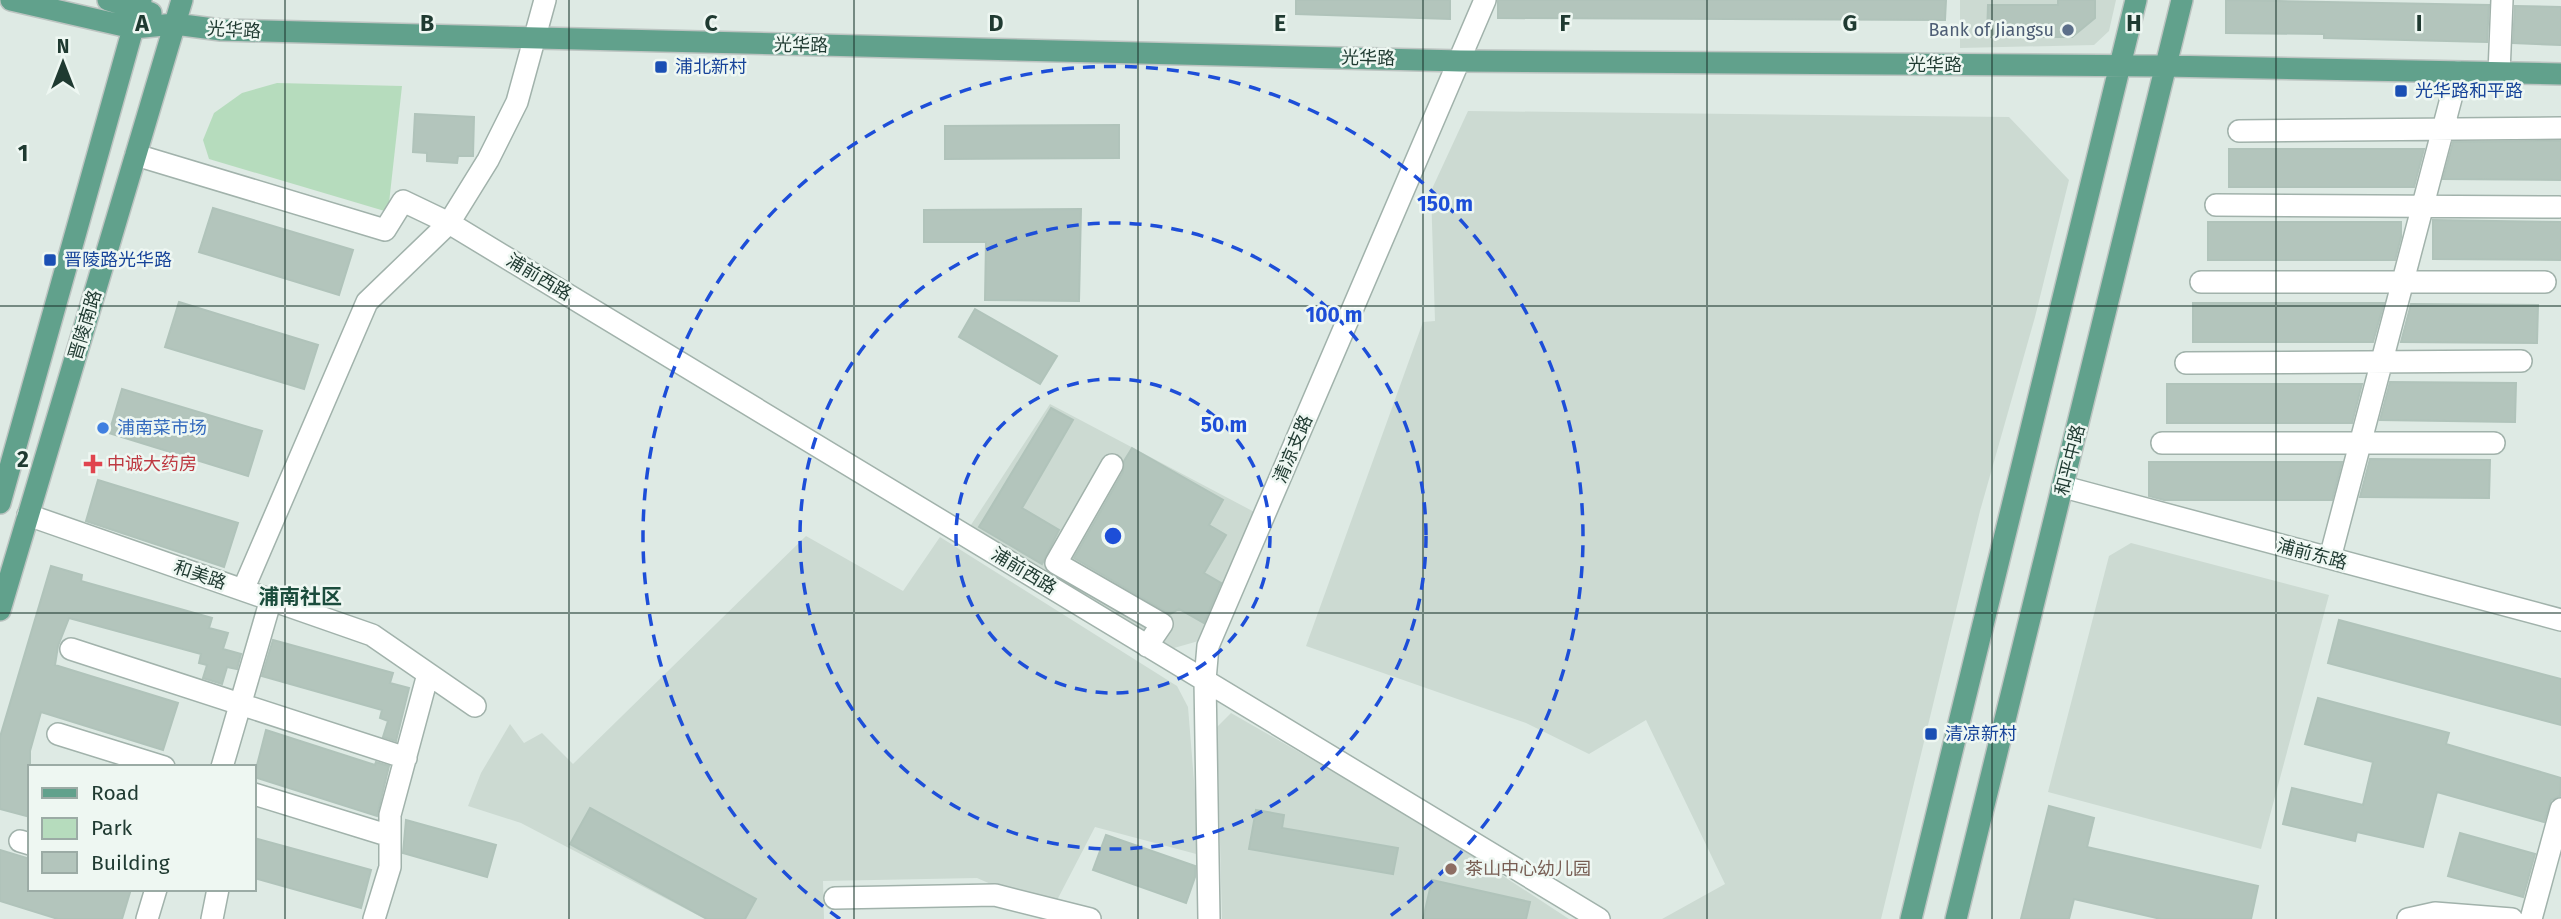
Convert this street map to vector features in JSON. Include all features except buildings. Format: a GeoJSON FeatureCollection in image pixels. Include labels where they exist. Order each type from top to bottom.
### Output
{"type":"FeatureCollection","features":[{"type":"Feature","properties":{"kind":"main road","name":"光华路"},"geometry":{"type":"LineString","coordinates":[[11,0],[137,12]]}},
{"type":"Feature","properties":{"kind":"main road","name":"光华路"},"geometry":{"type":"LineString","coordinates":[[108,0],[175,24],[221,30],[1460,61],[2165,66],[2561,75]]}},
{"type":"Feature","properties":{"kind":"main road","name":"晋陵南路"},"geometry":{"type":"LineString","coordinates":[[0,610],[182,0]]}},
{"type":"Feature","properties":{"kind":"main road"},"geometry":{"type":"LineString","coordinates":[[1911,919],[2136,0]]}},
{"type":"Feature","properties":{"kind":"main road","name":"和平中路"},"geometry":{"type":"LineString","coordinates":[[1956,919],[2182,0]]}},
{"type":"Feature","properties":{"kind":"main road","name":"晋陵南路"},"geometry":{"type":"LineString","coordinates":[[0,503],[137,12]]}},
{"type":"Feature","properties":{"kind":"street"},"geometry":{"type":"LineString","coordinates":[[243,590],[367,302],[449,223],[488,160],[517,102],[545,0]]}},
{"type":"Feature","properties":{"kind":"street","name":"清凉支路"},"geometry":{"type":"LineString","coordinates":[[1209,919],[1205,680],[1208,646],[1485,0]]}},
{"type":"Feature","properties":{"kind":"street"},"geometry":{"type":"LineString","coordinates":[[2499,73],[2502,0]]}},
{"type":"Feature","properties":{"kind":"street"},"geometry":{"type":"LineString","coordinates":[[2330,558],[2458,72]]}},
{"type":"Feature","properties":{"kind":"street"},"geometry":{"type":"LineString","coordinates":[[2239,131],[2561,128]]}},
{"type":"Feature","properties":{"kind":"street","name":"浦前西路"},"geometry":{"type":"LineString","coordinates":[[136,155],[385,229],[403,201],[449,223],[1599,919]]}},
{"type":"Feature","properties":{"kind":"street"},"geometry":{"type":"LineString","coordinates":[[2216,205],[2559,207]]}},
{"type":"Feature","properties":{"kind":"street"},"geometry":{"type":"LineString","coordinates":[[2201,282],[2545,282]]}},
{"type":"Feature","properties":{"kind":"street"},"geometry":{"type":"LineString","coordinates":[[2186,363],[2521,361]]}},
{"type":"Feature","properties":{"kind":"street"},"geometry":{"type":"LineString","coordinates":[[2162,443],[2494,443]]}},
{"type":"Feature","properties":{"kind":"street"},"geometry":{"type":"LineString","coordinates":[[1112,465],[1056,563],[1162,624],[1147,646]]}},
{"type":"Feature","properties":{"kind":"street","name":"浦前东路"},"geometry":{"type":"LineString","coordinates":[[2064,487],[2561,620]]}},
{"type":"Feature","properties":{"kind":"street","name":"和美路"},"geometry":{"type":"LineString","coordinates":[[28,515],[372,635],[475,706]]}},
{"type":"Feature","properties":{"kind":"street"},"geometry":{"type":"LineString","coordinates":[[223,765],[271,599]]}},
{"type":"Feature","properties":{"kind":"street"},"geometry":{"type":"LineString","coordinates":[[71,649],[406,758]]}},
{"type":"Feature","properties":{"kind":"street"},"geometry":{"type":"LineString","coordinates":[[374,919],[390,867],[390,815],[428,674]]}},
{"type":"Feature","properties":{"kind":"street"},"geometry":{"type":"LineString","coordinates":[[58,734],[158,765]]}},
{"type":"Feature","properties":{"kind":"street"},"geometry":{"type":"LineString","coordinates":[[256,795],[390,836]]}},
{"type":"Feature","properties":{"kind":"street"},"geometry":{"type":"LineString","coordinates":[[2531,919],[2561,809]]}},
{"type":"Feature","properties":{"kind":"street"},"geometry":{"type":"LineString","coordinates":[[147,919],[155,891]]}},
{"type":"Feature","properties":{"kind":"street"},"geometry":{"type":"LineString","coordinates":[[212,919],[218,891]]}},
{"type":"Feature","properties":{"kind":"street"},"geometry":{"type":"LineString","coordinates":[[835,898],[995,895],[1090,919]]}},
{"type":"Feature","properties":{"kind":"street"},"geometry":{"type":"LineString","coordinates":[[2408,919],[2435,913],[2512,919]]}},
{"type":"Feature","properties":{"kind":"shaded area"},"geometry":{"type":"Polygon","coordinates":[[[1960,0],[2116,0],[2109,31],[2094,45],[1960,48],[1960,0]]]}},
{"type":"Feature","properties":{"kind":"shaded area"},"geometry":{"type":"Polygon","coordinates":[[[1468,111],[2009,117],[2069,180],[2035,317],[1980,511],[1881,919],[1662,919],[1725,884],[1646,720],[1589,754],[1526,723],[1306,646],[1423,322],[1435,321],[1431,191],[1468,111]]]}},
{"type":"Feature","properties":{"kind":"shaded area"},"geometry":{"type":"Polygon","coordinates":[[[1050,404],[1260,515],[1202,640],[1174,648],[969,528],[1050,404]]]}},
{"type":"Feature","properties":{"kind":"shaded area"},"geometry":{"type":"Polygon","coordinates":[[[806,536],[903,591],[940,537],[1177,686],[1188,707],[1200,855],[1095,827],[1055,904],[1016,895],[977,878],[823,881],[824,919],[705,919],[521,823],[468,806],[481,773],[510,724],[524,743],[542,733],[573,764],[806,536]]]}},
{"type":"Feature","properties":{"kind":"shaded area"},"geometry":{"type":"Polygon","coordinates":[[[2131,543],[2329,595],[2261,849],[2048,792],[2109,556],[2131,543]]]}},
{"type":"Feature","properties":{"kind":"shaded area"},"geometry":{"type":"Polygon","coordinates":[[[1231,713],[1416,819],[1569,919],[1222,919],[1217,727],[1231,713]]]}},
{"type":"Feature","properties":{"kind":"green space"},"geometry":{"type":"Polygon","coordinates":[[[277,83],[402,86],[388,212],[209,159],[203,140],[214,113],[242,93],[277,83]]]}},
{"type":"Feature","properties":{"kind":"place","name":"Bank of Jiangsu"},"geometry":{"type":"Point","coordinates":[2068,30]}},
{"type":"Feature","properties":{"kind":"place","name":"浦北新村"},"geometry":{"type":"Point","coordinates":[661,67]}},
{"type":"Feature","properties":{"kind":"place","name":"光华路和平路"},"geometry":{"type":"Point","coordinates":[2401,91]}},
{"type":"Feature","properties":{"kind":"place","name":"晋陵路光华路"},"geometry":{"type":"Point","coordinates":[50,260]}},
{"type":"Feature","properties":{"kind":"place","name":"浦南菜市场"},"geometry":{"type":"Point","coordinates":[103,428]}},
{"type":"Feature","properties":{"kind":"place","name":"中诚大药房"},"geometry":{"type":"Point","coordinates":[93,464]}},
{"type":"Feature","properties":{"kind":"place","name":"清凉新村"},"geometry":{"type":"Point","coordinates":[1931,734]}},
{"type":"Feature","properties":{"kind":"place","name":"茶山中心幼儿园"},"geometry":{"type":"Point","coordinates":[1451,869]}},
{"type":"Feature","properties":{"kind":"district","name":"浦南社区"},"geometry":{"type":"Point","coordinates":[300,597]}}]}
